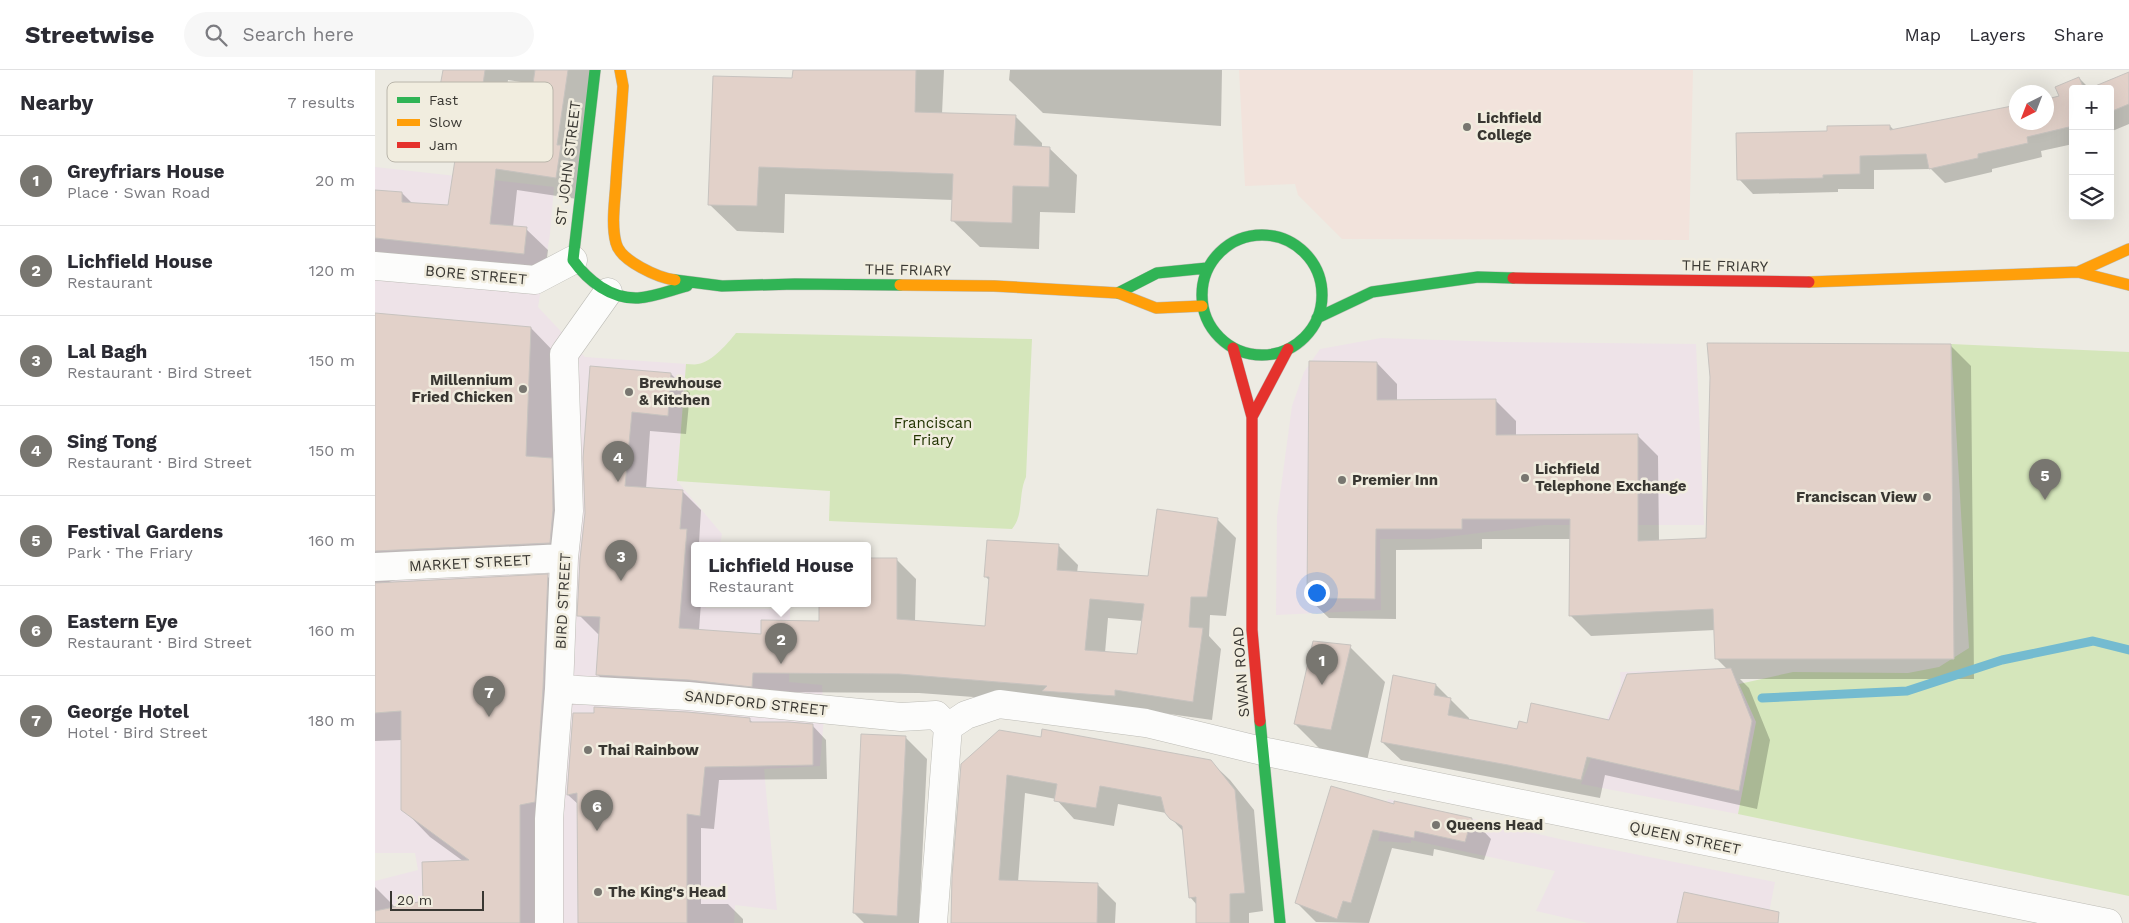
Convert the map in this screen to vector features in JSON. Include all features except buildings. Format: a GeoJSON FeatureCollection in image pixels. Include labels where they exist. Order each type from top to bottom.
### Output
{"type":"FeatureCollection","features":[{"type":"Feature","properties":{"kind":"street","name":"ST JOHN STREET"},"geometry":{"type":"LineString","coordinates":[[573,260],[595,70]]}},
{"type":"Feature","properties":{"kind":"street","name":"THE FRIARY"},"geometry":{"type":"LineString","coordinates":[[620,70],[623,86],[614,212],[616,244],[621,254],[629,260],[663,279],[721,286],[795,284],[994,286],[1118,293],[1156,308],[1202,306]]}},
{"type":"Feature","properties":{"kind":"street"},"geometry":{"type":"LineString","coordinates":[[1250,235],[1265,235],[1287,240],[1300,248],[1323,277],[1317,318],[1311,329],[1299,342],[1288,349],[1272,354],[1252,354],[1233,348],[1213,331],[1202,306],[1203,282],[1207,268],[1216,256],[1231,243],[1250,235]]}},
{"type":"Feature","properties":{"kind":"street","name":"THE FRIARY"},"geometry":{"type":"LineString","coordinates":[[2078,272],[2129,248]]}},
{"type":"Feature","properties":{"kind":"street","name":"BORE STREET"},"geometry":{"type":"LineString","coordinates":[[375,266],[535,280],[573,260]]}},
{"type":"Feature","properties":{"kind":"street","name":"THE FRIARY"},"geometry":{"type":"LineString","coordinates":[[573,260],[584,277],[608,292],[638,298],[697,284]]}},
{"type":"Feature","properties":{"kind":"street"},"geometry":{"type":"LineString","coordinates":[[1118,293],[1157,273],[1207,268]]}},
{"type":"Feature","properties":{"kind":"street","name":"THE FRIARY"},"geometry":{"type":"LineString","coordinates":[[1317,318],[1372,292],[1478,277],[1821,282],[2078,272],[2129,285]]}},
{"type":"Feature","properties":{"kind":"street","name":"THE FRIARY"},"geometry":{"type":"LineString","coordinates":[[1354,286],[1372,292]]}},
{"type":"Feature","properties":{"kind":"street","name":"BIRD STREET"},"geometry":{"type":"LineString","coordinates":[[549,923],[549,819],[559,688],[564,558],[569,511],[564,354],[608,292]]}},
{"type":"Feature","properties":{"kind":"street","name":"SWAN ROAD"},"geometry":{"type":"LineString","coordinates":[[1233,348],[1252,417],[1252,630],[1262,751],[1280,923]]}},
{"type":"Feature","properties":{"kind":"street","name":"SWAN ROAD"},"geometry":{"type":"LineString","coordinates":[[1252,417],[1288,349]]}},
{"type":"Feature","properties":{"kind":"street","name":"MARKET STREET"},"geometry":{"type":"LineString","coordinates":[[375,567],[564,558]]}},
{"type":"Feature","properties":{"kind":"street","name":"SANDFORD STREET"},"geometry":{"type":"LineString","coordinates":[[559,688],[688,696],[901,718],[935,715],[948,727]]}},
{"type":"Feature","properties":{"kind":"street"},"geometry":{"type":"LineString","coordinates":[[933,923],[948,727],[966,714],[999,704],[1146,723],[1262,751]]}},
{"type":"Feature","properties":{"kind":"street","name":"QUEEN STREET"},"geometry":{"type":"LineString","coordinates":[[1262,751],[2108,923]]}},
{"type":"Feature","properties":{"kind":"shaded area","name":"Lichfield College"},"geometry":{"type":"Polygon","coordinates":[[[1239,70],[1693,70],[1689,240],[1342,239],[1298,195],[1295,184],[1245,186],[1239,70]]]}},
{"type":"Feature","properties":{"kind":"shaded area"},"geometry":{"type":"Polygon","coordinates":[[[375,167],[554,187],[550,234],[538,307],[585,357],[686,364],[677,481],[722,534],[721,542],[691,542],[691,607],[790,609],[789,682],[822,685],[824,716],[820,766],[764,769],[777,910],[735,905],[734,923],[375,923],[375,881],[418,870],[415,853],[375,853],[375,167]]]}},
{"type":"Feature","properties":{"kind":"shaded area"},"geometry":{"type":"Polygon","coordinates":[[[1381,338],[1500,342],[1696,344],[1704,525],[1544,525],[1430,539],[1380,539],[1381,610],[1276,615],[1277,517],[1292,406],[1304,372],[1320,349],[1381,338]]]}},
{"type":"Feature","properties":{"kind":"shaded area"},"geometry":{"type":"Polygon","coordinates":[[[1731,668],[1756,722],[1738,814],[1581,784],[1621,684],[1620,672],[1731,668]]]}},
{"type":"Feature","properties":{"kind":"shaded area"},"geometry":{"type":"Polygon","coordinates":[[[1388,799],[1564,840],[1775,882],[1767,923],[1588,923],[1536,911],[1555,871],[1411,840],[1411,843],[1378,841],[1388,799]]]}},
{"type":"Feature","properties":{"kind":"green space","name":"Franciscan Friary"},"geometry":{"type":"Polygon","coordinates":[[[736,333],[1032,339],[1026,477],[1022,490],[1020,511],[1012,529],[829,521],[830,491],[677,481],[686,364],[703,363],[709,360],[736,333]]]}},
{"type":"Feature","properties":{"kind":"green space"},"geometry":{"type":"Polygon","coordinates":[[[1951,344],[2129,352],[2129,896],[1738,814],[1756,722],[1739,684],[1793,672],[1908,673],[1939,667],[1969,648],[1951,344]]]}},
{"type":"Feature","properties":{"kind":"waterway"},"geometry":{"type":"LineString","coordinates":[[1762,698],[1907,691],[2002,660],[2093,641],[2129,650]]}},
{"type":"Feature","properties":{"kind":"traffic: fast"},"geometry":{"type":"LineString","coordinates":[[595,70],[573,260],[593,282],[610,292],[628,298],[656,295],[687,286]]}},
{"type":"Feature","properties":{"kind":"traffic: fast"},"geometry":{"type":"LineString","coordinates":[[1262,235],[1274,236],[1285,240],[1295,245],[1304,253],[1312,262],[1317,272],[1321,283],[1322,295],[1321,307],[1317,318],[1312,328],[1304,337],[1295,345],[1285,350],[1274,354],[1262,355],[1250,354],[1239,350],[1229,345],[1220,337],[1212,328],[1207,318],[1203,307],[1202,295],[1203,283],[1207,272],[1212,262],[1220,253],[1229,245],[1239,240],[1250,236],[1262,235]]}},
{"type":"Feature","properties":{"kind":"traffic: fast"},"geometry":{"type":"LineString","coordinates":[[1118,293],[1157,273],[1207,268]]}},
{"type":"Feature","properties":{"kind":"traffic: fast"},"geometry":{"type":"LineString","coordinates":[[1317,318],[1372,292],[1478,277],[1513,278]]}},
{"type":"Feature","properties":{"kind":"traffic: fast"},"geometry":{"type":"LineString","coordinates":[[675,280],[722,286],[795,284],[900,285]]}},
{"type":"Feature","properties":{"kind":"traffic: fast"},"geometry":{"type":"LineString","coordinates":[[1260,721],[1280,923]]}},
{"type":"Feature","properties":{"kind":"traffic: slow"},"geometry":{"type":"LineString","coordinates":[[620,70],[623,86],[614,212],[616,243],[619,250],[641,268],[675,280]]}},
{"type":"Feature","properties":{"kind":"traffic: slow"},"geometry":{"type":"LineString","coordinates":[[2078,272],[2129,249]]}},
{"type":"Feature","properties":{"kind":"traffic: slow"},"geometry":{"type":"LineString","coordinates":[[1809,282],[2078,272],[2129,285]]}},
{"type":"Feature","properties":{"kind":"traffic: slow"},"geometry":{"type":"LineString","coordinates":[[900,285],[994,286],[1118,293],[1156,308],[1202,306]]}},
{"type":"Feature","properties":{"kind":"traffic: jam"},"geometry":{"type":"LineString","coordinates":[[1513,278],[1809,282]]}},
{"type":"Feature","properties":{"kind":"traffic: jam"},"geometry":{"type":"LineString","coordinates":[[1233,348],[1252,417],[1252,630],[1260,721]]}},
{"type":"Feature","properties":{"kind":"traffic: jam"},"geometry":{"type":"LineString","coordinates":[[1252,417],[1288,349]]}},
{"type":"Feature","properties":{"kind":"place","name":"Lichfield College"},"geometry":{"type":"Point","coordinates":[1467,127]}},
{"type":"Feature","properties":{"kind":"place","name":"Millennium Fried Chicken"},"geometry":{"type":"Point","coordinates":[523,389]}},
{"type":"Feature","properties":{"kind":"place","name":"Brewhouse & Kitchen"},"geometry":{"type":"Point","coordinates":[629,392]}},
{"type":"Feature","properties":{"kind":"place","name":"Lichfield Telephone Exchange"},"geometry":{"type":"Point","coordinates":[1525,478]}},
{"type":"Feature","properties":{"kind":"place","name":"Premier Inn"},"geometry":{"type":"Point","coordinates":[1342,480]}},
{"type":"Feature","properties":{"kind":"place","name":"Sing Tong"},"geometry":{"type":"Point","coordinates":[618,482]}},
{"type":"Feature","properties":{"kind":"place","name":"Franciscan View"},"geometry":{"type":"Point","coordinates":[1927,497]}},
{"type":"Feature","properties":{"kind":"place","name":"Festival Gardens"},"geometry":{"type":"Point","coordinates":[2045,500]}},
{"type":"Feature","properties":{"kind":"place","name":"Lal Bagh"},"geometry":{"type":"Point","coordinates":[621,581]}},
{"type":"Feature","properties":{"kind":"place","name":"Lichfield House"},"geometry":{"type":"Point","coordinates":[781,664]}},
{"type":"Feature","properties":{"kind":"place","name":"Greyfriars House"},"geometry":{"type":"Point","coordinates":[1322,685]}},
{"type":"Feature","properties":{"kind":"place","name":"George Hotel"},"geometry":{"type":"Point","coordinates":[489,717]}},
{"type":"Feature","properties":{"kind":"place","name":"Thai Rainbow"},"geometry":{"type":"Point","coordinates":[588,750]}},
{"type":"Feature","properties":{"kind":"place","name":"Queens Head"},"geometry":{"type":"Point","coordinates":[1436,825]}},
{"type":"Feature","properties":{"kind":"place","name":"Eastern Eye"},"geometry":{"type":"Point","coordinates":[597,831]}},
{"type":"Feature","properties":{"kind":"place","name":"The King's Head"},"geometry":{"type":"Point","coordinates":[598,892]}}]}
